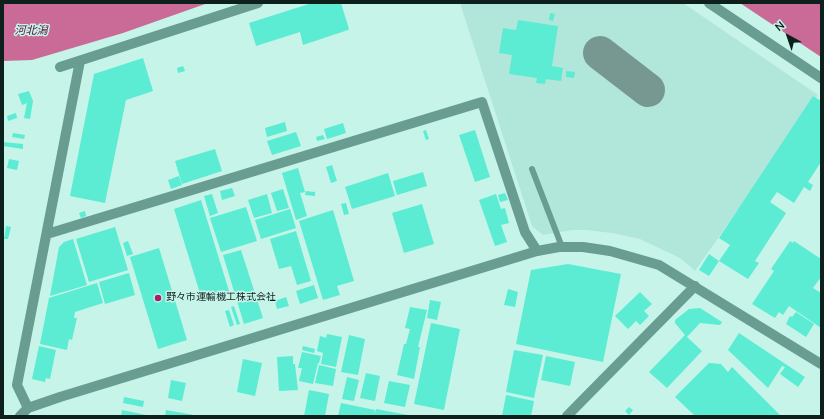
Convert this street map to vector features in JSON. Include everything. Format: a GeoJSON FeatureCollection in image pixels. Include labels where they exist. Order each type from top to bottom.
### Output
{"type":"FeatureCollection","features":[{"type":"Feature","properties":{"kind":"street"},"geometry":{"type":"LineString","coordinates":[[60,68],[258,3]]}},
{"type":"Feature","properties":{"kind":"street"},"geometry":{"type":"LineString","coordinates":[[709,3],[821,78]]}},
{"type":"Feature","properties":{"kind":"street"},"geometry":{"type":"LineString","coordinates":[[28,408],[17,385],[80,61]]}},
{"type":"Feature","properties":{"kind":"street"},"geometry":{"type":"LineString","coordinates":[[47,234],[482,102],[525,232],[537,251]]}},
{"type":"Feature","properties":{"kind":"street"},"geometry":{"type":"LineString","coordinates":[[20,416],[28,408],[220,347],[537,251],[562,247],[584,247],[610,251],[659,265],[821,364]]}},
{"type":"Feature","properties":{"kind":"street"},"geometry":{"type":"LineString","coordinates":[[567,416],[695,286]]}},
{"type":"Feature","properties":{"kind":"lane"},"geometry":{"type":"LineString","coordinates":[[532,169],[562,247]]}},
{"type":"Feature","properties":{"kind":"shaded area"},"geometry":{"type":"Polygon","coordinates":[[[460,3],[683,3],[818,95],[695,271],[680,258],[640,239],[612,233],[587,230],[572,230],[543,235],[532,226],[460,3]]]}},
{"type":"Feature","properties":{"kind":"water","name":"河北潟"},"geometry":{"type":"Polygon","coordinates":[[[3,3],[208,3],[123,33],[32,60],[3,61],[3,3]]]}},
{"type":"Feature","properties":{"kind":"water"},"geometry":{"type":"Polygon","coordinates":[[[740,3],[821,3],[821,57],[740,3]]]}},
{"type":"Feature","properties":{"kind":"building"},"geometry":{"type":"Polygon","coordinates":[[[312,3],[341,3],[349,29],[303,45],[300,32],[256,46],[249,23],[312,3]]]}},
{"type":"Feature","properties":{"kind":"building"},"geometry":{"type":"Polygon","coordinates":[[[550,13],[555,14],[553,21],[549,20],[550,13]]]}},
{"type":"Feature","properties":{"kind":"building"},"geometry":{"type":"Polygon","coordinates":[[[518,20],[558,26],[552,66],[563,68],[561,81],[546,79],[545,84],[536,83],[537,78],[509,74],[512,55],[499,53],[503,28],[516,30],[518,20]]]}},
{"type":"Feature","properties":{"kind":"building"},"geometry":{"type":"Polygon","coordinates":[[[143,58],[153,91],[126,100],[105,203],[70,196],[94,74],[143,58]]]}},
{"type":"Feature","properties":{"kind":"building"},"geometry":{"type":"Polygon","coordinates":[[[183,66],[185,71],[178,73],[177,68],[183,66]]]}},
{"type":"Feature","properties":{"kind":"building"},"geometry":{"type":"Polygon","coordinates":[[[566,71],[575,72],[574,78],[566,77],[566,71]]]}},
{"type":"Feature","properties":{"kind":"building"},"geometry":{"type":"Polygon","coordinates":[[[29,91],[33,101],[30,119],[24,118],[27,103],[22,105],[18,94],[29,91]]]}},
{"type":"Feature","properties":{"kind":"building"},"geometry":{"type":"Polygon","coordinates":[[[813,96],[821,101],[821,162],[808,182],[813,185],[810,191],[804,187],[794,203],[777,192],[770,202],[786,213],[755,261],[759,263],[748,279],[719,261],[730,245],[719,238],[813,96]]]}},
{"type":"Feature","properties":{"kind":"building"},"geometry":{"type":"Polygon","coordinates":[[[16,113],[17,118],[8,121],[7,116],[16,113]]]}},
{"type":"Feature","properties":{"kind":"building"},"geometry":{"type":"Polygon","coordinates":[[[285,122],[287,131],[267,137],[265,128],[285,122]]]}},
{"type":"Feature","properties":{"kind":"building"},"geometry":{"type":"Polygon","coordinates":[[[343,123],[346,133],[327,139],[324,129],[343,123]]]}},
{"type":"Feature","properties":{"kind":"building"},"geometry":{"type":"Polygon","coordinates":[[[426,130],[429,139],[426,140],[423,131],[426,130]]]}},
{"type":"Feature","properties":{"kind":"building"},"geometry":{"type":"Polygon","coordinates":[[[475,130],[490,177],[475,182],[459,135],[475,130]]]}},
{"type":"Feature","properties":{"kind":"building"},"geometry":{"type":"Polygon","coordinates":[[[296,132],[301,146],[272,155],[267,141],[296,132]]]}},
{"type":"Feature","properties":{"kind":"building"},"geometry":{"type":"Polygon","coordinates":[[[13,133],[25,135],[24,139],[12,137],[13,133]]]}},
{"type":"Feature","properties":{"kind":"building"},"geometry":{"type":"Polygon","coordinates":[[[323,135],[325,139],[317,141],[316,137],[323,135]]]}},
{"type":"Feature","properties":{"kind":"building"},"geometry":{"type":"Polygon","coordinates":[[[3,142],[23,144],[23,149],[3,146],[3,142]]]}},
{"type":"Feature","properties":{"kind":"building"},"geometry":{"type":"Polygon","coordinates":[[[215,149],[222,171],[182,184],[175,161],[215,149]]]}},
{"type":"Feature","properties":{"kind":"building"},"geometry":{"type":"Polygon","coordinates":[[[9,159],[19,161],[17,170],[7,168],[9,159]]]}},
{"type":"Feature","properties":{"kind":"building"},"geometry":{"type":"Polygon","coordinates":[[[332,165],[337,181],[331,183],[326,167],[332,165]]]}},
{"type":"Feature","properties":{"kind":"building"},"geometry":{"type":"Polygon","coordinates":[[[298,168],[305,192],[300,193],[307,216],[296,220],[282,173],[298,168]]]}},
{"type":"Feature","properties":{"kind":"building"},"geometry":{"type":"Polygon","coordinates":[[[423,172],[427,186],[397,195],[393,181],[423,172]]]}},
{"type":"Feature","properties":{"kind":"building"},"geometry":{"type":"Polygon","coordinates":[[[388,173],[395,196],[352,209],[345,187],[388,173]]]}},
{"type":"Feature","properties":{"kind":"building"},"geometry":{"type":"Polygon","coordinates":[[[179,176],[182,185],[171,189],[168,180],[179,176]]]}},
{"type":"Feature","properties":{"kind":"building"},"geometry":{"type":"Polygon","coordinates":[[[232,188],[235,196],[222,200],[220,191],[232,188]]]}},
{"type":"Feature","properties":{"kind":"building"},"geometry":{"type":"Polygon","coordinates":[[[283,189],[289,208],[277,211],[271,193],[283,189]]]}},
{"type":"Feature","properties":{"kind":"building"},"geometry":{"type":"Polygon","coordinates":[[[306,191],[315,192],[315,196],[305,195],[306,191]]]}},
{"type":"Feature","properties":{"kind":"building"},"geometry":{"type":"Polygon","coordinates":[[[505,193],[508,200],[500,202],[498,195],[505,193]]]}},
{"type":"Feature","properties":{"kind":"building"},"geometry":{"type":"Polygon","coordinates":[[[212,194],[218,213],[210,216],[204,196],[212,194]]]}},
{"type":"Feature","properties":{"kind":"building"},"geometry":{"type":"Polygon","coordinates":[[[267,194],[272,213],[254,218],[248,200],[267,194]]]}},
{"type":"Feature","properties":{"kind":"building"},"geometry":{"type":"Polygon","coordinates":[[[496,194],[501,209],[505,208],[509,223],[501,225],[507,242],[495,246],[479,200],[496,194]]]}},
{"type":"Feature","properties":{"kind":"building"},"geometry":{"type":"Polygon","coordinates":[[[201,200],[229,291],[202,300],[174,209],[201,200]]]}},
{"type":"Feature","properties":{"kind":"building"},"geometry":{"type":"Polygon","coordinates":[[[346,203],[349,214],[344,215],[341,204],[346,203]]]}},
{"type":"Feature","properties":{"kind":"building"},"geometry":{"type":"Polygon","coordinates":[[[422,204],[434,244],[404,253],[392,213],[422,204]]]}},
{"type":"Feature","properties":{"kind":"building"},"geometry":{"type":"Polygon","coordinates":[[[246,207],[257,241],[221,252],[210,218],[246,207]]]}},
{"type":"Feature","properties":{"kind":"building"},"geometry":{"type":"Polygon","coordinates":[[[290,209],[296,228],[261,239],[255,220],[290,209]]]}},
{"type":"Feature","properties":{"kind":"building"},"geometry":{"type":"Polygon","coordinates":[[[333,210],[354,281],[337,286],[340,295],[323,300],[299,221],[333,210]]]}},
{"type":"Feature","properties":{"kind":"building"},"geometry":{"type":"Polygon","coordinates":[[[85,211],[86,216],[81,218],[79,213],[85,211]]]}},
{"type":"Feature","properties":{"kind":"building"},"geometry":{"type":"Polygon","coordinates":[[[6,226],[11,227],[8,239],[4,239],[6,226]]]}},
{"type":"Feature","properties":{"kind":"building"},"geometry":{"type":"Polygon","coordinates":[[[115,227],[128,270],[89,282],[76,239],[115,227]]]}},
{"type":"Feature","properties":{"kind":"building"},"geometry":{"type":"Polygon","coordinates":[[[296,231],[311,281],[297,285],[291,266],[279,269],[270,239],[296,231]]]}},
{"type":"Feature","properties":{"kind":"building"},"geometry":{"type":"Polygon","coordinates":[[[73,239],[87,285],[50,296],[59,247],[64,242],[73,239]]]}},
{"type":"Feature","properties":{"kind":"building"},"geometry":{"type":"Polygon","coordinates":[[[128,241],[133,254],[127,256],[123,243],[128,241]]]}},
{"type":"Feature","properties":{"kind":"building"},"geometry":{"type":"Polygon","coordinates":[[[790,241],[793,243],[794,241],[821,259],[821,277],[813,288],[821,293],[821,328],[789,306],[783,315],[779,312],[775,318],[752,304],[774,271],[771,269],[790,241]]]}},
{"type":"Feature","properties":{"kind":"building","name":"野々市運輸機工株式会社"},"geometry":{"type":"Polygon","coordinates":[[[159,248],[187,340],[158,349],[130,257],[159,248]]]}},
{"type":"Feature","properties":{"kind":"building"},"geometry":{"type":"Polygon","coordinates":[[[241,250],[263,318],[244,324],[223,255],[241,250]]]}},
{"type":"Feature","properties":{"kind":"building"},"geometry":{"type":"Polygon","coordinates":[[[709,254],[719,261],[709,276],[699,270],[709,254]]]}},
{"type":"Feature","properties":{"kind":"building"},"geometry":{"type":"Polygon","coordinates":[[[568,264],[621,274],[603,362],[516,344],[531,270],[568,264]]]}},
{"type":"Feature","properties":{"kind":"building"},"geometry":{"type":"Polygon","coordinates":[[[129,273],[135,295],[105,304],[99,282],[129,273]]]}},
{"type":"Feature","properties":{"kind":"building"},"geometry":{"type":"Polygon","coordinates":[[[97,283],[103,303],[75,312],[74,318],[77,318],[72,340],[69,339],[67,350],[40,344],[49,298],[97,283]]]}},
{"type":"Feature","properties":{"kind":"building"},"geometry":{"type":"Polygon","coordinates":[[[314,285],[318,298],[300,304],[296,291],[314,285]]]}},
{"type":"Feature","properties":{"kind":"building"},"geometry":{"type":"Polygon","coordinates":[[[508,289],[518,292],[515,307],[504,305],[508,289]]]}},
{"type":"Feature","properties":{"kind":"building"},"geometry":{"type":"Polygon","coordinates":[[[640,292],[652,304],[644,311],[649,316],[640,325],[636,321],[628,329],[615,316],[640,292]]]}},
{"type":"Feature","properties":{"kind":"building"},"geometry":{"type":"Polygon","coordinates":[[[286,297],[289,306],[277,309],[275,301],[286,297]]]}},
{"type":"Feature","properties":{"kind":"building"},"geometry":{"type":"Polygon","coordinates":[[[430,300],[441,302],[437,320],[427,318],[430,300]]]}},
{"type":"Feature","properties":{"kind":"building"},"geometry":{"type":"Polygon","coordinates":[[[234,306],[240,324],[237,325],[231,307],[234,306]]]}},
{"type":"Feature","properties":{"kind":"building"},"geometry":{"type":"Polygon","coordinates":[[[410,307],[427,310],[418,347],[420,347],[414,379],[397,375],[404,344],[406,344],[410,329],[405,328],[410,307]]]}},
{"type":"Feature","properties":{"kind":"building"},"geometry":{"type":"Polygon","coordinates":[[[700,308],[722,322],[720,325],[700,323],[687,337],[702,351],[667,388],[649,372],[685,335],[675,323],[675,320],[689,309],[700,308]]]}},
{"type":"Feature","properties":{"kind":"building"},"geometry":{"type":"Polygon","coordinates":[[[229,310],[234,325],[230,327],[225,311],[229,310]]]}},
{"type":"Feature","properties":{"kind":"building"},"geometry":{"type":"Polygon","coordinates":[[[796,312],[814,324],[806,337],[786,324],[790,316],[792,317],[796,312]]]}},
{"type":"Feature","properties":{"kind":"building"},"geometry":{"type":"Polygon","coordinates":[[[431,323],[460,329],[444,410],[414,404],[431,323]]]}},
{"type":"Feature","properties":{"kind":"building"},"geometry":{"type":"Polygon","coordinates":[[[739,333],[805,377],[798,387],[780,374],[785,367],[782,366],[768,388],[728,350],[739,333]]]}},
{"type":"Feature","properties":{"kind":"building"},"geometry":{"type":"Polygon","coordinates":[[[327,334],[342,337],[336,367],[321,364],[323,353],[317,351],[320,336],[326,338],[327,334]]]}},
{"type":"Feature","properties":{"kind":"building"},"geometry":{"type":"Polygon","coordinates":[[[349,335],[365,339],[358,375],[341,372],[349,335]]]}},
{"type":"Feature","properties":{"kind":"building"},"geometry":{"type":"Polygon","coordinates":[[[39,346],[56,350],[50,379],[46,378],[45,382],[32,379],[39,346]]]}},
{"type":"Feature","properties":{"kind":"building"},"geometry":{"type":"Polygon","coordinates":[[[303,346],[315,349],[314,353],[302,350],[303,346]]]}},
{"type":"Feature","properties":{"kind":"building"},"geometry":{"type":"Polygon","coordinates":[[[514,350],[543,355],[534,398],[506,392],[514,350]]]}},
{"type":"Feature","properties":{"kind":"building"},"geometry":{"type":"Polygon","coordinates":[[[302,352],[321,356],[313,384],[299,381],[302,368],[298,368],[302,352]]]}},
{"type":"Feature","properties":{"kind":"building"},"geometry":{"type":"Polygon","coordinates":[[[293,356],[298,390],[279,391],[277,357],[293,356]]]}},
{"type":"Feature","properties":{"kind":"building"},"geometry":{"type":"Polygon","coordinates":[[[546,356],[575,362],[570,386],[541,380],[546,356]]]}},
{"type":"Feature","properties":{"kind":"building"},"geometry":{"type":"Polygon","coordinates":[[[243,359],[262,363],[255,396],[237,392],[243,359]]]}},
{"type":"Feature","properties":{"kind":"building"},"geometry":{"type":"Polygon","coordinates":[[[709,363],[721,364],[728,372],[732,367],[781,416],[695,416],[675,397],[709,363]]]}},
{"type":"Feature","properties":{"kind":"building"},"geometry":{"type":"Polygon","coordinates":[[[319,365],[336,369],[333,386],[315,383],[319,365]]]}},
{"type":"Feature","properties":{"kind":"building"},"geometry":{"type":"Polygon","coordinates":[[[366,373],[380,376],[375,401],[360,398],[366,373]]]}},
{"type":"Feature","properties":{"kind":"building"},"geometry":{"type":"Polygon","coordinates":[[[347,377],[359,380],[354,401],[342,399],[347,377]]]}},
{"type":"Feature","properties":{"kind":"building"},"geometry":{"type":"Polygon","coordinates":[[[171,380],[186,383],[182,401],[168,398],[171,380]]]}},
{"type":"Feature","properties":{"kind":"building"},"geometry":{"type":"Polygon","coordinates":[[[389,381],[410,385],[405,407],[384,403],[389,381]]]}},
{"type":"Feature","properties":{"kind":"building"},"geometry":{"type":"Polygon","coordinates":[[[309,390],[329,394],[325,416],[304,416],[309,390]]]}},
{"type":"Feature","properties":{"kind":"building"},"geometry":{"type":"Polygon","coordinates":[[[506,395],[534,401],[531,416],[502,416],[506,395]]]}},
{"type":"Feature","properties":{"kind":"building"},"geometry":{"type":"Polygon","coordinates":[[[124,397],[144,401],[143,407],[123,403],[124,397]]]}},
{"type":"Feature","properties":{"kind":"building"},"geometry":{"type":"Polygon","coordinates":[[[341,403],[375,410],[374,416],[338,416],[341,403]]]}},
{"type":"Feature","properties":{"kind":"building"},"geometry":{"type":"Polygon","coordinates":[[[629,407],[633,410],[629,415],[625,411],[629,407]]]}},
{"type":"Feature","properties":{"kind":"building"},"geometry":{"type":"Polygon","coordinates":[[[376,409],[408,415],[408,416],[374,416],[376,409]]]}},
{"type":"Feature","properties":{"kind":"building"},"geometry":{"type":"Polygon","coordinates":[[[122,410],[146,415],[146,416],[121,416],[122,410]]]}},
{"type":"Feature","properties":{"kind":"building"},"geometry":{"type":"Polygon","coordinates":[[[166,410],[194,415],[194,416],[165,416],[166,410]]]}},
{"type":"Feature","properties":{"kind":"taxiway"},"geometry":{"type":"LineString","coordinates":[[600,53],[648,90]]}},
{"type":"Feature","properties":{"kind":"place","name":"野々市運輸機工株式会社"},"geometry":{"type":"Point","coordinates":[158,298]}}]}
